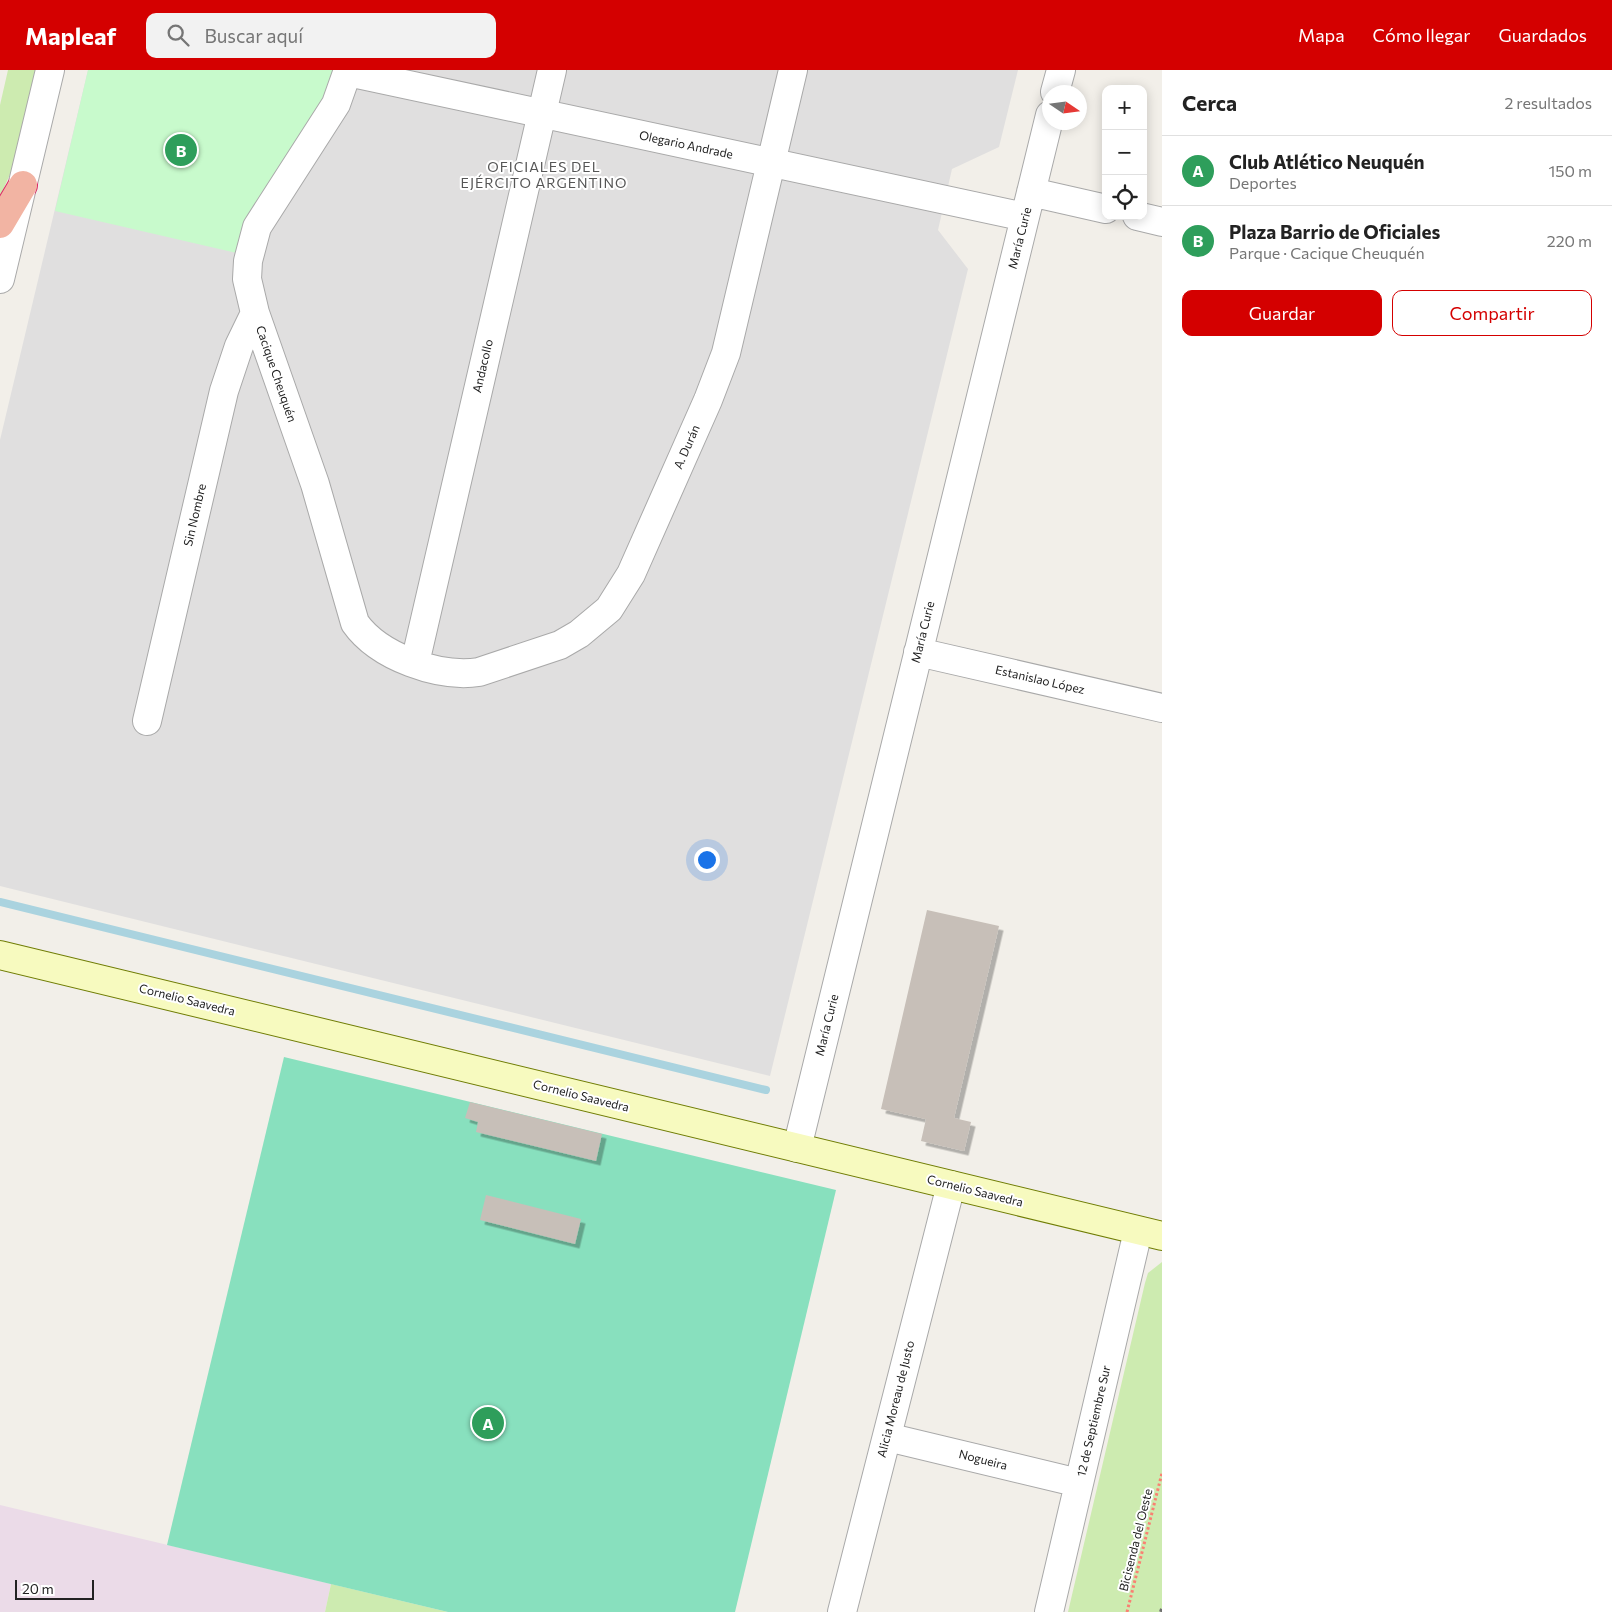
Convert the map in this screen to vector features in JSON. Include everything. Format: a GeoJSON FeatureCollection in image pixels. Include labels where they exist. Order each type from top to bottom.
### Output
{"type":"FeatureCollection","features":[{"type":"Feature","properties":{"kind":"highway"},"geometry":{"type":"LineString","coordinates":[[0,224],[23,185]]}},
{"type":"Feature","properties":{"kind":"main road","name":"Cornelio Saavedra"},"geometry":{"type":"LineString","coordinates":[[0,955],[1150,1233]]}},
{"type":"Feature","properties":{"kind":"street"},"geometry":{"type":"LineString","coordinates":[[0,279],[50,70]]}},
{"type":"Feature","properties":{"kind":"street","name":"Andacollo"},"geometry":{"type":"LineString","coordinates":[[415,663],[552,70]]}},
{"type":"Feature","properties":{"kind":"street","name":"A. Durán"},"geometry":{"type":"LineString","coordinates":[[415,663],[441,671],[466,674],[479,672],[560,645],[596,622],[621,592],[718,377],[732,331],[793,70]]}},
{"type":"Feature","properties":{"kind":"street"},"geometry":{"type":"LineString","coordinates":[[1057,85],[1061,70]]}},
{"type":"Feature","properties":{"kind":"street","name":"Olegario Andrade"},"geometry":{"type":"LineString","coordinates":[[348,71],[771,163],[1028,205],[1102,209]]}},
{"type":"Feature","properties":{"kind":"street","name":"Cacique Cheuquén"},"geometry":{"type":"LineString","coordinates":[[348,71],[336,104],[257,227],[248,261],[247,279],[255,313],[315,484],[355,623],[373,642],[415,663]]}},
{"type":"Feature","properties":{"kind":"street","name":"María Curie"},"geometry":{"type":"LineString","coordinates":[[797,1148],[1046,130]]}},
{"type":"Feature","properties":{"kind":"street"},"geometry":{"type":"LineString","coordinates":[[1147,218],[1162,222]]}},
{"type":"Feature","properties":{"kind":"street","name":"Sin Nombre"},"geometry":{"type":"LineString","coordinates":[[147,721],[224,391],[239,346],[255,313]]}},
{"type":"Feature","properties":{"kind":"street","name":"Estanislao López"},"geometry":{"type":"LineString","coordinates":[[918,652],[1162,708]]}},
{"type":"Feature","properties":{"kind":"street","name":"Alicia Moreau de Justo"},"geometry":{"type":"LineString","coordinates":[[842,1612],[951,1185]]}},
{"type":"Feature","properties":{"kind":"street","name":"12 de Septiembre Sur"},"geometry":{"type":"LineString","coordinates":[[1049,1612],[1079,1483],[1150,1233]]}},
{"type":"Feature","properties":{"kind":"street","name":"Nogueira"},"geometry":{"type":"LineString","coordinates":[[886,1437],[1079,1483]]}},
{"type":"Feature","properties":{"kind":"path","name":"Bicisenda del Oeste"},"geometry":{"type":"LineString","coordinates":[[1127,1612],[1162,1473]]}},
{"type":"Feature","properties":{"kind":"shaded area","name":"OFICIALES DEL EJÉRCITO ARGENTINO"},"geometry":{"type":"Polygon","coordinates":[[[88,70],[1018,70],[999,147],[952,169],[938,230],[968,269],[770,1076],[0,886],[0,440],[88,70]]]}},
{"type":"Feature","properties":{"kind":"shaded area"},"geometry":{"type":"Polygon","coordinates":[[[0,1505],[331,1584],[325,1612],[0,1612],[0,1505]]]}},
{"type":"Feature","properties":{"kind":"green space"},"geometry":{"type":"Polygon","coordinates":[[[8,70],[39,70],[14,165],[0,197],[0,105],[8,70]]]}},
{"type":"Feature","properties":{"kind":"green space"},"geometry":{"type":"Polygon","coordinates":[[[88,70],[338,70],[313,124],[261,194],[253,213],[241,254],[55,211],[88,70]]]}},
{"type":"Feature","properties":{"kind":"green space"},"geometry":{"type":"Polygon","coordinates":[[[284,1057],[836,1190],[735,1612],[448,1612],[167,1545],[284,1057]]]}},
{"type":"Feature","properties":{"kind":"green space"},"geometry":{"type":"Polygon","coordinates":[[[1162,1262],[1162,1612],[1068,1612],[1145,1283],[1148,1273],[1162,1262]]]}},
{"type":"Feature","properties":{"kind":"green space"},"geometry":{"type":"Polygon","coordinates":[[[331,1584],[448,1612],[325,1612],[331,1584]]]}},
{"type":"Feature","properties":{"kind":"building"},"geometry":{"type":"Polygon","coordinates":[[[927,910],[999,926],[954,1118],[971,1122],[964,1151],[921,1141],[926,1119],[881,1109],[927,910]]]}},
{"type":"Feature","properties":{"kind":"building"},"geometry":{"type":"Polygon","coordinates":[[[470,1102],[602,1134],[596,1161],[476,1132],[478,1122],[465,1118],[470,1102]]]}},
{"type":"Feature","properties":{"kind":"building"},"geometry":{"type":"Polygon","coordinates":[[[486,1195],[581,1219],[575,1244],[480,1220],[486,1195]]]}},
{"type":"Feature","properties":{"kind":"waterway"},"geometry":{"type":"LineString","coordinates":[[0,902],[766,1090]]}},
{"type":"Feature","properties":{"kind":"place","name":"Plaza Barrio de Oficiales"},"geometry":{"type":"Point","coordinates":[181,150]}},
{"type":"Feature","properties":{"kind":"place","name":"Club Atlético Neuquén"},"geometry":{"type":"Point","coordinates":[488,1423]}},
{"type":"Feature","properties":{"kind":"district","name":"OFICIALES DEL EJÉRCITO ARGENTINO"},"geometry":{"type":"Point","coordinates":[544,175]}}]}
